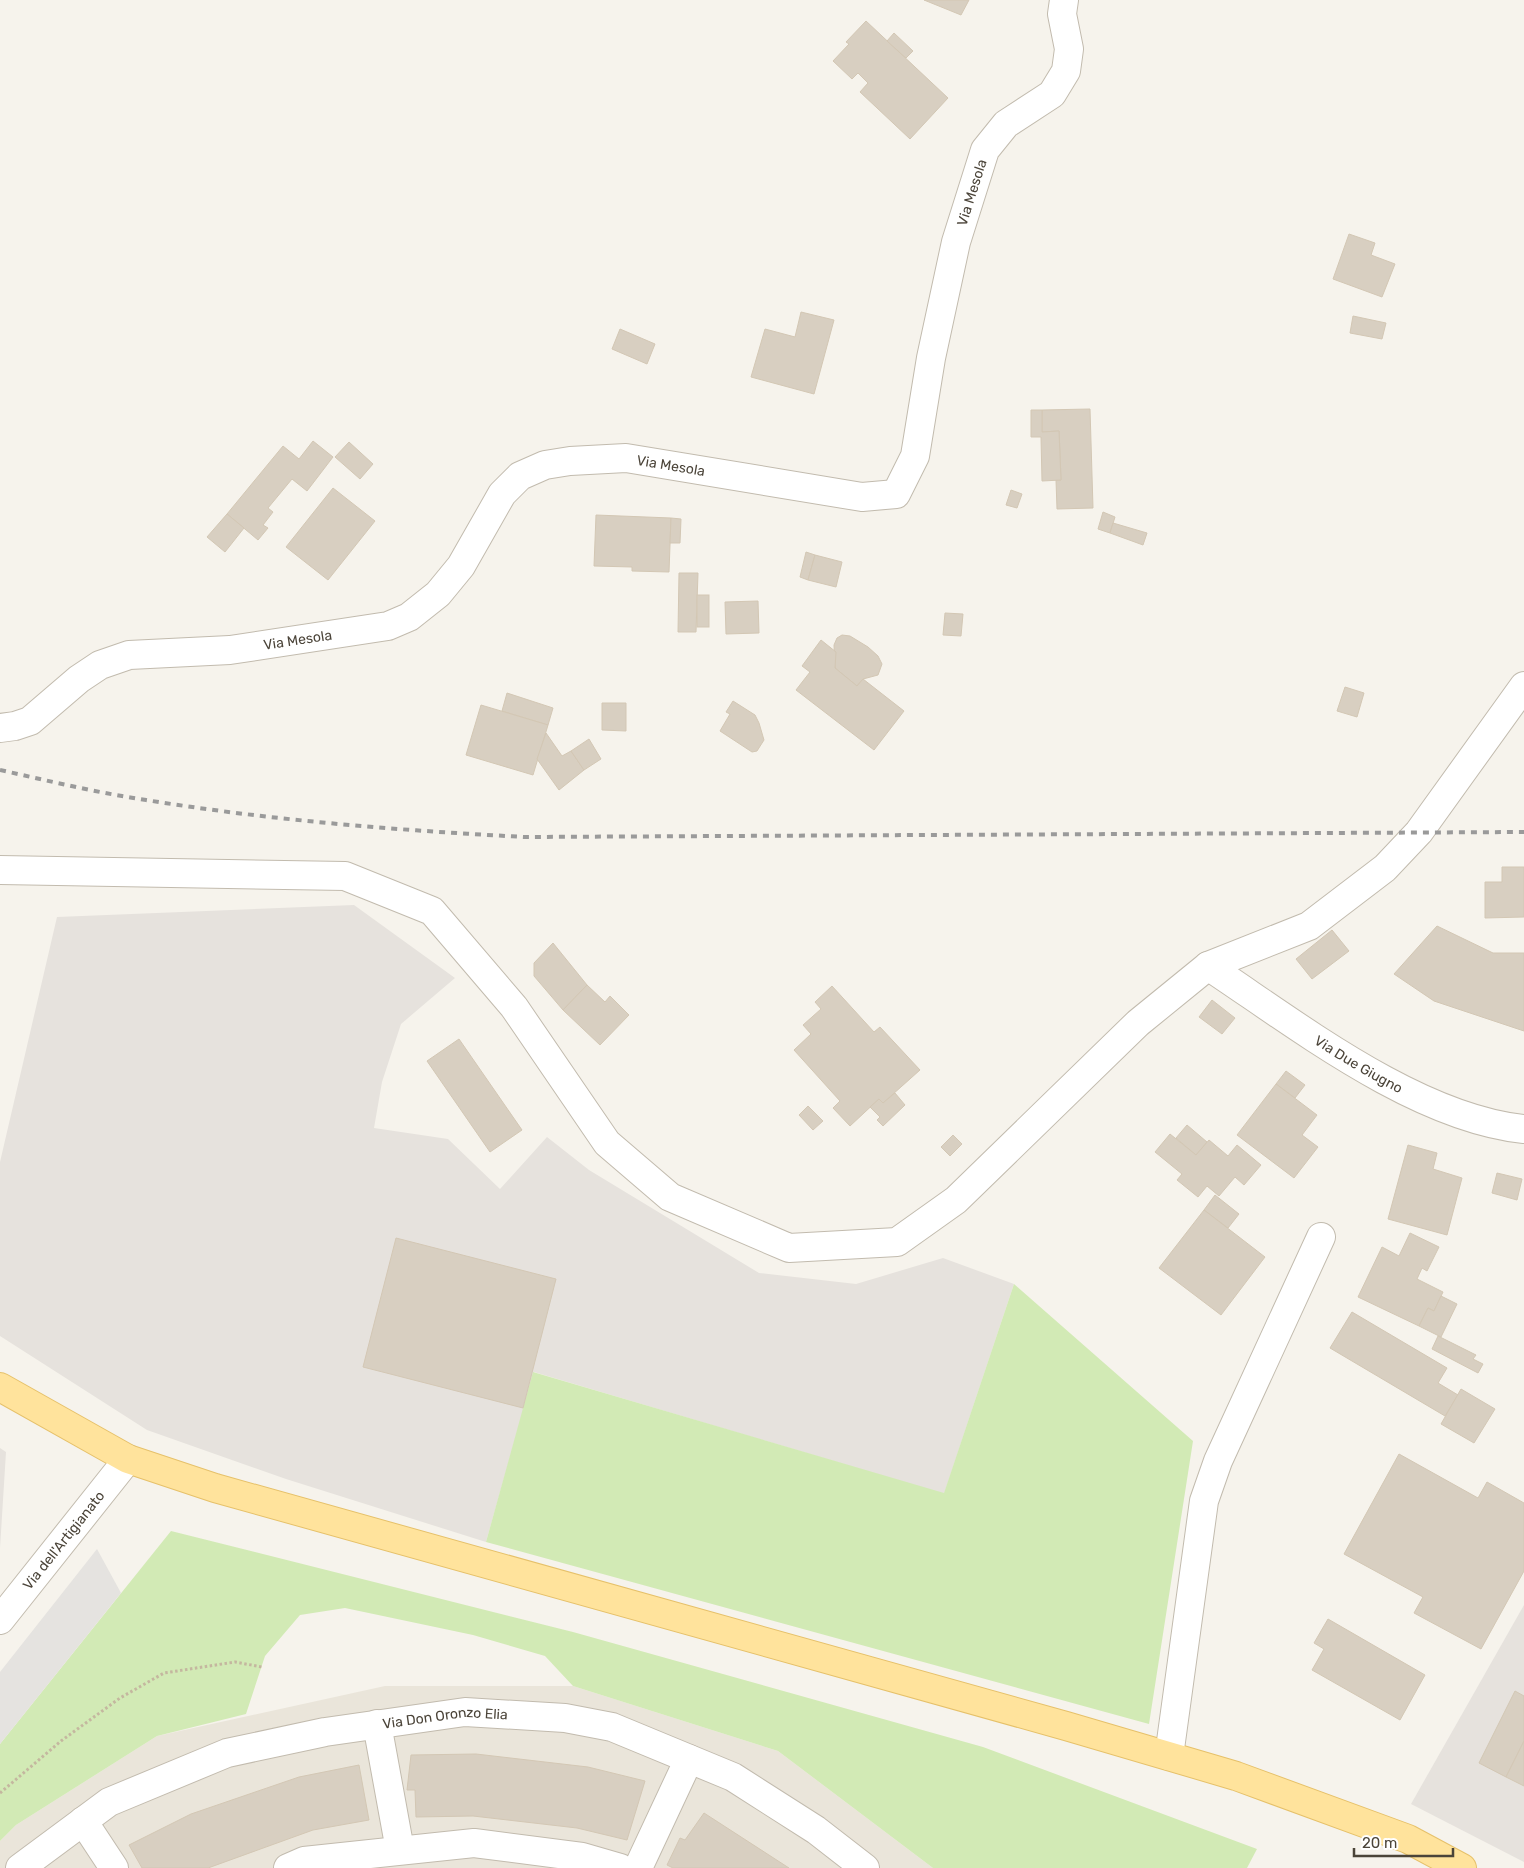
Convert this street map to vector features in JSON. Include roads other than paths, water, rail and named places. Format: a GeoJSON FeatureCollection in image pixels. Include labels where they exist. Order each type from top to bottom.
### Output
{"type":"FeatureCollection","features":[{"type":"Feature","properties":{"kind":"main road"},"geometry":{"type":"LineString","coordinates":[[0,1387],[128,1460],[215,1488],[1236,1776],[1408,1840],[1462,1868]]}},
{"type":"Feature","properties":{"kind":"street","name":"Via Mesola"},"geometry":{"type":"LineString","coordinates":[[0,728],[30,721],[79,679],[100,665],[129,655],[230,650],[388,626],[409,617],[438,594],[461,566],[502,494],[520,476],[545,465],[570,461],[626,458],[862,497],[896,494],[915,456],[931,358],[956,242],[985,150],[1006,124],[1052,94],[1066,70],[1070,49],[1062,14],[1064,0]]}},
{"type":"Feature","properties":{"kind":"street"},"geometry":{"type":"LineString","coordinates":[[0,870],[345,876],[432,911],[514,1007],[607,1143],[670,1198],[789,1248],[897,1242],[956,1200],[1138,1023],[1208,966],[1309,926],[1385,868],[1419,832],[1524,686]]}},
{"type":"Feature","properties":{"kind":"street","name":"Via Due Giugno"},"geometry":{"type":"LineString","coordinates":[[1208,966],[1351,1061],[1426,1101],[1499,1127],[1524,1129]]}},
{"type":"Feature","properties":{"kind":"street"},"geometry":{"type":"LineString","coordinates":[[1169,1756],[1204,1501],[1218,1461],[1321,1237]]}},
{"type":"Feature","properties":{"kind":"street","name":"Via dell'Artigianato"},"geometry":{"type":"LineString","coordinates":[[0,1620],[128,1460]]}},
{"type":"Feature","properties":{"kind":"street","name":"Via Don Oronzo Elia"},"geometry":{"type":"LineString","coordinates":[[20,1868],[109,1802],[227,1753],[325,1732],[465,1712],[565,1718],[612,1727],[733,1777],[816,1830],[865,1868]]}},
{"type":"Feature","properties":{"kind":"street"},"geometry":{"type":"LineString","coordinates":[[377,1724],[400,1850]]}},
{"type":"Feature","properties":{"kind":"street"},"geometry":{"type":"LineString","coordinates":[[638,1868],[689,1759]]}},
{"type":"Feature","properties":{"kind":"street"},"geometry":{"type":"LineString","coordinates":[[83,1821],[114,1868]]}},
{"type":"Feature","properties":{"kind":"street"},"geometry":{"type":"LineString","coordinates":[[288,1868],[304,1861],[474,1843],[556,1861],[582,1857],[620,1868]]}},
{"type":"Feature","properties":{"kind":"railway"},"geometry":{"type":"LineString","coordinates":[[0,770],[107,793],[222,811],[373,827],[525,837],[1524,832]]}}]}
